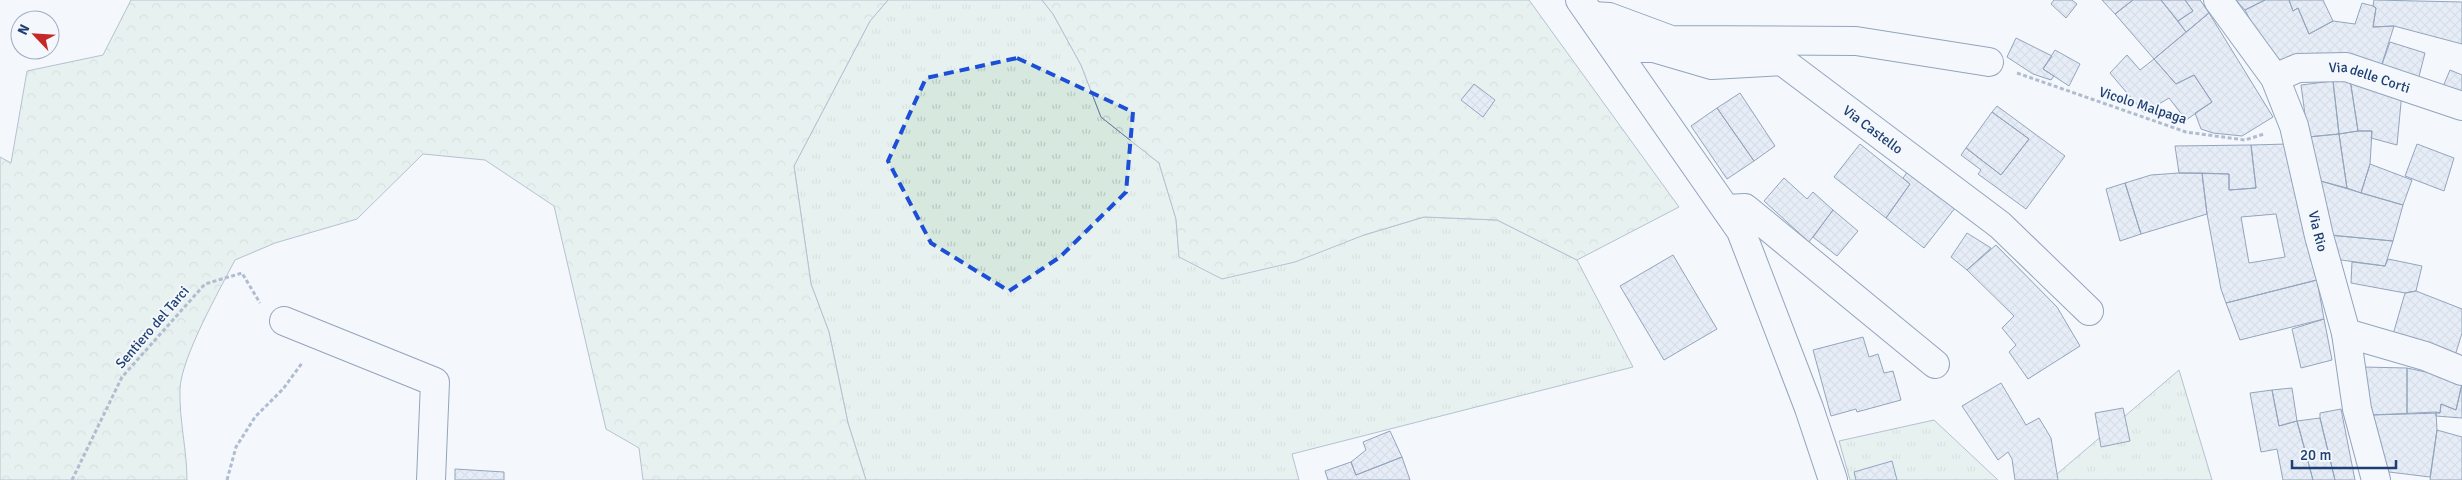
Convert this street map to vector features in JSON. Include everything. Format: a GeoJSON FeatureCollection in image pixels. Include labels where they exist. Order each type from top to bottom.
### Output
{"type":"FeatureCollection","features":[{"type":"Feature","properties":{"kind":"street","name":"Via Rio"},"geometry":{"type":"LineString","coordinates":[[2218,0],[2275,78],[2294,126],[2319,236],[2346,333],[2357,409],[2376,480]]}},
{"type":"Feature","properties":{"kind":"street"},"geometry":{"type":"LineString","coordinates":[[1586,8],[1741,231],[1809,408],[1833,480]]}},
{"type":"Feature","properties":{"kind":"street"},"geometry":{"type":"LineString","coordinates":[[1586,8],[1671,40],[1856,41],[1989,62]]}},
{"type":"Feature","properties":{"kind":"street","name":"Via Castello"},"geometry":{"type":"LineString","coordinates":[[1618,52],[1631,48],[1654,48],[1712,65],[1782,61],[2000,225],[2089,310]]}},
{"type":"Feature","properties":{"kind":"street","name":"Via delle Corti"},"geometry":{"type":"LineString","coordinates":[[2275,78],[2298,68],[2346,67],[2462,106]]}},
{"type":"Feature","properties":{"kind":"street"},"geometry":{"type":"LineString","coordinates":[[1726,209],[1745,208],[1935,364]]}},
{"type":"Feature","properties":{"kind":"street"},"geometry":{"type":"LineString","coordinates":[[284,321],[435,382],[431,480]]}},
{"type":"Feature","properties":{"kind":"street"},"geometry":{"type":"LineString","coordinates":[[2346,333],[2425,356],[2462,371]]}},
{"type":"Feature","properties":{"kind":"path","name":"Vicolo Malpaga"},"geometry":{"type":"LineString","coordinates":[[1989,62],[2058,89],[2186,132],[2245,140],[2294,126]]}},
{"type":"Feature","properties":{"kind":"path","name":"Sentiero del Tarci"},"geometry":{"type":"LineString","coordinates":[[72,480],[122,377],[205,284],[242,273],[264,310],[284,321]]}},
{"type":"Feature","properties":{"kind":"path"},"geometry":{"type":"LineString","coordinates":[[227,480],[236,447],[255,417],[283,389],[304,360]]}},
{"type":"Feature","properties":{"kind":"highlighted area"},"geometry":{"type":"Polygon","coordinates":[[[1017,58],[1133,112],[1126,192],[1060,257],[1009,291],[931,243],[888,161],[926,78],[1017,58]]]}},
{"type":"Feature","properties":{"kind":"green space"},"geometry":{"type":"Polygon","coordinates":[[[131,0],[888,0],[870,21],[794,166],[811,284],[829,332],[848,423],[866,480],[643,480],[639,448],[606,429],[554,206],[485,160],[423,154],[357,219],[275,243],[235,260],[202,324],[182,376],[180,401],[187,480],[0,480],[0,157],[11,163],[27,71],[103,55],[131,0]]]}},
{"type":"Feature","properties":{"kind":"green space"},"geometry":{"type":"Polygon","coordinates":[[[888,0],[1042,0],[1053,14],[1081,65],[1101,117],[1159,163],[1176,219],[1179,257],[1364,235],[1424,217],[1497,220],[1577,260],[1633,367],[1292,454],[1299,480],[866,480],[848,423],[829,332],[811,284],[794,166],[870,21],[888,0]]]}},
{"type":"Feature","properties":{"kind":"green space"},"geometry":{"type":"Polygon","coordinates":[[[1042,0],[1529,0],[1679,207],[1577,260],[1497,220],[1424,217],[1364,235],[1295,262],[1222,279],[1179,257],[1176,219],[1159,163],[1101,117],[1081,65],[1053,14],[1042,0]]]}},
{"type":"Feature","properties":{"kind":"green space"},"geometry":{"type":"Polygon","coordinates":[[[2179,370],[2212,480],[2050,480],[2179,370]]]}},
{"type":"Feature","properties":{"kind":"green space"},"geometry":{"type":"Polygon","coordinates":[[[1934,420],[1998,480],[1850,480],[1839,441],[1934,420]]]}},
{"type":"Feature","properties":{"kind":"building"},"geometry":{"type":"Polygon","coordinates":[[[2054,0],[2072,0],[2077,4],[2066,18],[2051,4],[2054,0]]]}},
{"type":"Feature","properties":{"kind":"building"},"geometry":{"type":"Polygon","coordinates":[[[2102,0],[2133,0],[2115,14],[2102,0]]]}},
{"type":"Feature","properties":{"kind":"building"},"geometry":{"type":"Polygon","coordinates":[[[2133,0],[2161,0],[2186,32],[2154,59],[2115,14],[2133,0]]]}},
{"type":"Feature","properties":{"kind":"building"},"geometry":{"type":"Polygon","coordinates":[[[2161,0],[2185,0],[2193,11],[2178,21],[2161,0]]]}},
{"type":"Feature","properties":{"kind":"building"},"geometry":{"type":"Polygon","coordinates":[[[2185,0],[2200,0],[2209,13],[2186,32],[2178,21],[2193,11],[2185,0]]]}},
{"type":"Feature","properties":{"kind":"building"},"geometry":{"type":"Polygon","coordinates":[[[2236,0],[2265,0],[2245,10],[2236,0]]]}},
{"type":"Feature","properties":{"kind":"building"},"geometry":{"type":"Polygon","coordinates":[[[2265,0],[2289,0],[2293,11],[2298,8],[2309,34],[2333,21],[2355,24],[2362,3],[2373,6],[2376,8],[2373,27],[2394,26],[2380,70],[2317,53],[2276,70],[2245,10],[2265,0]]]}},
{"type":"Feature","properties":{"kind":"building"},"geometry":{"type":"Polygon","coordinates":[[[2289,0],[2323,0],[2333,21],[2309,34],[2298,8],[2293,11],[2289,0]]]}},
{"type":"Feature","properties":{"kind":"building"},"geometry":{"type":"Polygon","coordinates":[[[2374,0],[2462,2],[2462,44],[2394,26],[2373,27],[2376,8],[2373,6],[2374,0]]]}},
{"type":"Feature","properties":{"kind":"building"},"geometry":{"type":"Polygon","coordinates":[[[2209,13],[2273,117],[2242,136],[2213,133],[2201,129],[2195,113],[2212,102],[2194,75],[2176,84],[2154,59],[2209,13]]]}},
{"type":"Feature","properties":{"kind":"building"},"geometry":{"type":"Polygon","coordinates":[[[2016,38],[2052,56],[2043,69],[2054,76],[2051,80],[2033,74],[2007,57],[2016,38]]]}},
{"type":"Feature","properties":{"kind":"building"},"geometry":{"type":"Polygon","coordinates":[[[2390,42],[2425,53],[2417,84],[2380,70],[2390,42]]]}},
{"type":"Feature","properties":{"kind":"building"},"geometry":{"type":"Polygon","coordinates":[[[2055,50],[2080,64],[2069,86],[2043,69],[2055,50]]]}},
{"type":"Feature","properties":{"kind":"building"},"geometry":{"type":"Polygon","coordinates":[[[2127,55],[2140,70],[2154,59],[2176,84],[2194,75],[2212,102],[2186,120],[2169,98],[2144,113],[2110,73],[2127,55]]]}},
{"type":"Feature","properties":{"kind":"building"},"geometry":{"type":"Polygon","coordinates":[[[2450,70],[2462,75],[2462,98],[2442,89],[2450,70]]]}},
{"type":"Feature","properties":{"kind":"building"},"geometry":{"type":"Polygon","coordinates":[[[2350,79],[2358,131],[2339,134],[2333,81],[2350,79]]]}},
{"type":"Feature","properties":{"kind":"building"},"geometry":{"type":"Polygon","coordinates":[[[2350,79],[2402,92],[2397,145],[2371,138],[2372,131],[2358,131],[2350,79]]]}},
{"type":"Feature","properties":{"kind":"building"},"geometry":{"type":"Polygon","coordinates":[[[2333,81],[2339,134],[2308,137],[2301,85],[2333,81]]]}},
{"type":"Feature","properties":{"kind":"building"},"geometry":{"type":"Polygon","coordinates":[[[1474,84],[1495,100],[1483,117],[1461,100],[1474,84]]]}},
{"type":"Feature","properties":{"kind":"building"},"geometry":{"type":"Polygon","coordinates":[[[1740,93],[1775,146],[1754,161],[1717,108],[1740,93]]]}},
{"type":"Feature","properties":{"kind":"building"},"geometry":{"type":"Polygon","coordinates":[[[1997,106],[2065,156],[2026,209],[1978,174],[1981,170],[1961,155],[1966,148],[2001,175],[2029,139],[1992,112],[1997,106]]]}},
{"type":"Feature","properties":{"kind":"building"},"geometry":{"type":"Polygon","coordinates":[[[1717,108],[1754,161],[1727,179],[1691,126],[1717,108]]]}},
{"type":"Feature","properties":{"kind":"building"},"geometry":{"type":"Polygon","coordinates":[[[1992,112],[2029,139],[2001,175],[1966,148],[1992,112]]]}},
{"type":"Feature","properties":{"kind":"building"},"geometry":{"type":"Polygon","coordinates":[[[2372,131],[2370,164],[2361,193],[2347,188],[2339,134],[2372,131]]]}},
{"type":"Feature","properties":{"kind":"building"},"geometry":{"type":"Polygon","coordinates":[[[2339,134],[2347,188],[2317,180],[2308,137],[2339,134]]]}},
{"type":"Feature","properties":{"kind":"building"},"geometry":{"type":"Polygon","coordinates":[[[1860,144],[1910,184],[1886,218],[1834,177],[1860,144]]]}},
{"type":"Feature","properties":{"kind":"building"},"geometry":{"type":"Polygon","coordinates":[[[2288,144],[2317,280],[2226,303],[2221,289],[2207,214],[2202,173],[2229,174],[2229,190],[2256,188],[2251,145],[2288,144]],[[2276,214],[2241,217],[2249,263],[2285,257],[2276,214]]]}},
{"type":"Feature","properties":{"kind":"building"},"geometry":{"type":"Polygon","coordinates":[[[2417,144],[2454,158],[2444,191],[2405,176],[2417,144]]]}},
{"type":"Feature","properties":{"kind":"building"},"geometry":{"type":"Polygon","coordinates":[[[2251,145],[2256,188],[2229,190],[2229,174],[2179,173],[2175,146],[2251,145]]]}},
{"type":"Feature","properties":{"kind":"building"},"geometry":{"type":"Polygon","coordinates":[[[2370,164],[2412,180],[2403,205],[2361,193],[2370,164]]]}},
{"type":"Feature","properties":{"kind":"building"},"geometry":{"type":"Polygon","coordinates":[[[1908,171],[1955,208],[1924,248],[1886,218],[1910,184],[1903,178],[1908,171]]]}},
{"type":"Feature","properties":{"kind":"building"},"geometry":{"type":"Polygon","coordinates":[[[2202,173],[2207,214],[2141,234],[2125,183],[2151,175],[2202,173]]]}},
{"type":"Feature","properties":{"kind":"building"},"geometry":{"type":"Polygon","coordinates":[[[1784,178],[1807,199],[1813,192],[1833,210],[1809,242],[1764,201],[1784,178]]]}},
{"type":"Feature","properties":{"kind":"building"},"geometry":{"type":"Polygon","coordinates":[[[2317,180],[2403,205],[2393,241],[2329,235],[2317,180]]]}},
{"type":"Feature","properties":{"kind":"building"},"geometry":{"type":"Polygon","coordinates":[[[2125,183],[2141,234],[2120,241],[2106,189],[2125,183]]]}},
{"type":"Feature","properties":{"kind":"building"},"geometry":{"type":"Polygon","coordinates":[[[1833,210],[1858,231],[1837,256],[1813,237],[1833,210]]]}},
{"type":"Feature","properties":{"kind":"building"},"geometry":{"type":"Polygon","coordinates":[[[1967,233],[1991,248],[1967,270],[1951,257],[1967,233]]]}},
{"type":"Feature","properties":{"kind":"building"},"geometry":{"type":"Polygon","coordinates":[[[2329,235],[2393,241],[2385,266],[2334,259],[2329,235]]]}},
{"type":"Feature","properties":{"kind":"building"},"geometry":{"type":"Polygon","coordinates":[[[1996,245],[2057,307],[2080,346],[2028,379],[2009,352],[2016,345],[2002,328],[2014,316],[1967,270],[1996,245]]]}},
{"type":"Feature","properties":{"kind":"building"},"geometry":{"type":"Polygon","coordinates":[[[1673,255],[1717,329],[1664,360],[1620,286],[1673,255]]]}},
{"type":"Feature","properties":{"kind":"building"},"geometry":{"type":"Polygon","coordinates":[[[2388,259],[2422,266],[2416,291],[2405,293],[2351,283],[2352,262],[2385,266],[2388,259]]]}},
{"type":"Feature","properties":{"kind":"building"},"geometry":{"type":"Polygon","coordinates":[[[2317,280],[2324,319],[2240,340],[2226,303],[2317,280]]]}},
{"type":"Feature","properties":{"kind":"building"},"geometry":{"type":"Polygon","coordinates":[[[2416,291],[2462,309],[2462,333],[2454,359],[2392,338],[2405,293],[2416,291]]]}},
{"type":"Feature","properties":{"kind":"building"},"geometry":{"type":"Polygon","coordinates":[[[2324,319],[2332,360],[2301,368],[2292,329],[2324,319]]]}},
{"type":"Feature","properties":{"kind":"building"},"geometry":{"type":"Polygon","coordinates":[[[1863,337],[1869,357],[1878,354],[1884,373],[1893,371],[1901,400],[1857,412],[1856,409],[1831,416],[1813,350],[1863,337]]]}},
{"type":"Feature","properties":{"kind":"building"},"geometry":{"type":"Polygon","coordinates":[[[2363,367],[2407,368],[2407,414],[2371,415],[2363,367]]]}},
{"type":"Feature","properties":{"kind":"building"},"geometry":{"type":"Polygon","coordinates":[[[2407,368],[2445,376],[2462,383],[2456,410],[2441,404],[2440,413],[2407,414],[2407,368]]]}},
{"type":"Feature","properties":{"kind":"building"},"geometry":{"type":"Polygon","coordinates":[[[2001,383],[2026,425],[2039,418],[2051,438],[2058,480],[2015,480],[2012,459],[2008,452],[1998,460],[1962,406],[2001,383]]]}},
{"type":"Feature","properties":{"kind":"building"},"geometry":{"type":"Polygon","coordinates":[[[2462,385],[2462,418],[2436,416],[2436,412],[2440,413],[2441,404],[2456,410],[2462,385]]]}},
{"type":"Feature","properties":{"kind":"building"},"geometry":{"type":"Polygon","coordinates":[[[2292,388],[2297,421],[2279,426],[2272,390],[2292,388]]]}},
{"type":"Feature","properties":{"kind":"building"},"geometry":{"type":"Polygon","coordinates":[[[2272,390],[2279,426],[2297,421],[2313,480],[2283,480],[2277,449],[2261,452],[2250,393],[2272,390]]]}},
{"type":"Feature","properties":{"kind":"building"},"geometry":{"type":"Polygon","coordinates":[[[2123,408],[2130,441],[2101,447],[2095,413],[2123,408]]]}},
{"type":"Feature","properties":{"kind":"building"},"geometry":{"type":"Polygon","coordinates":[[[2341,409],[2355,480],[2335,480],[2320,418],[2320,413],[2341,409]]]}},
{"type":"Feature","properties":{"kind":"building"},"geometry":{"type":"Polygon","coordinates":[[[2436,412],[2437,430],[2430,477],[2389,472],[2380,467],[2371,415],[2436,412]]]}},
{"type":"Feature","properties":{"kind":"building"},"geometry":{"type":"Polygon","coordinates":[[[2320,418],[2335,480],[2313,480],[2297,421],[2320,418]]]}},
{"type":"Feature","properties":{"kind":"building"},"geometry":{"type":"Polygon","coordinates":[[[2437,430],[2462,437],[2462,480],[2430,480],[2437,430]]]}},
{"type":"Feature","properties":{"kind":"building"},"geometry":{"type":"Polygon","coordinates":[[[1390,431],[1402,457],[1356,475],[1351,462],[1366,450],[1363,442],[1390,431]]]}},
{"type":"Feature","properties":{"kind":"building"},"geometry":{"type":"Polygon","coordinates":[[[1402,457],[1410,480],[1328,480],[1325,471],[1351,462],[1356,475],[1402,457]]]}},
{"type":"Feature","properties":{"kind":"building"},"geometry":{"type":"Polygon","coordinates":[[[1892,461],[1897,480],[1856,480],[1854,472],[1892,461]]]}},
{"type":"Feature","properties":{"kind":"building"},"geometry":{"type":"Polygon","coordinates":[[[455,469],[504,472],[504,480],[455,480],[455,469]]]}}]}
